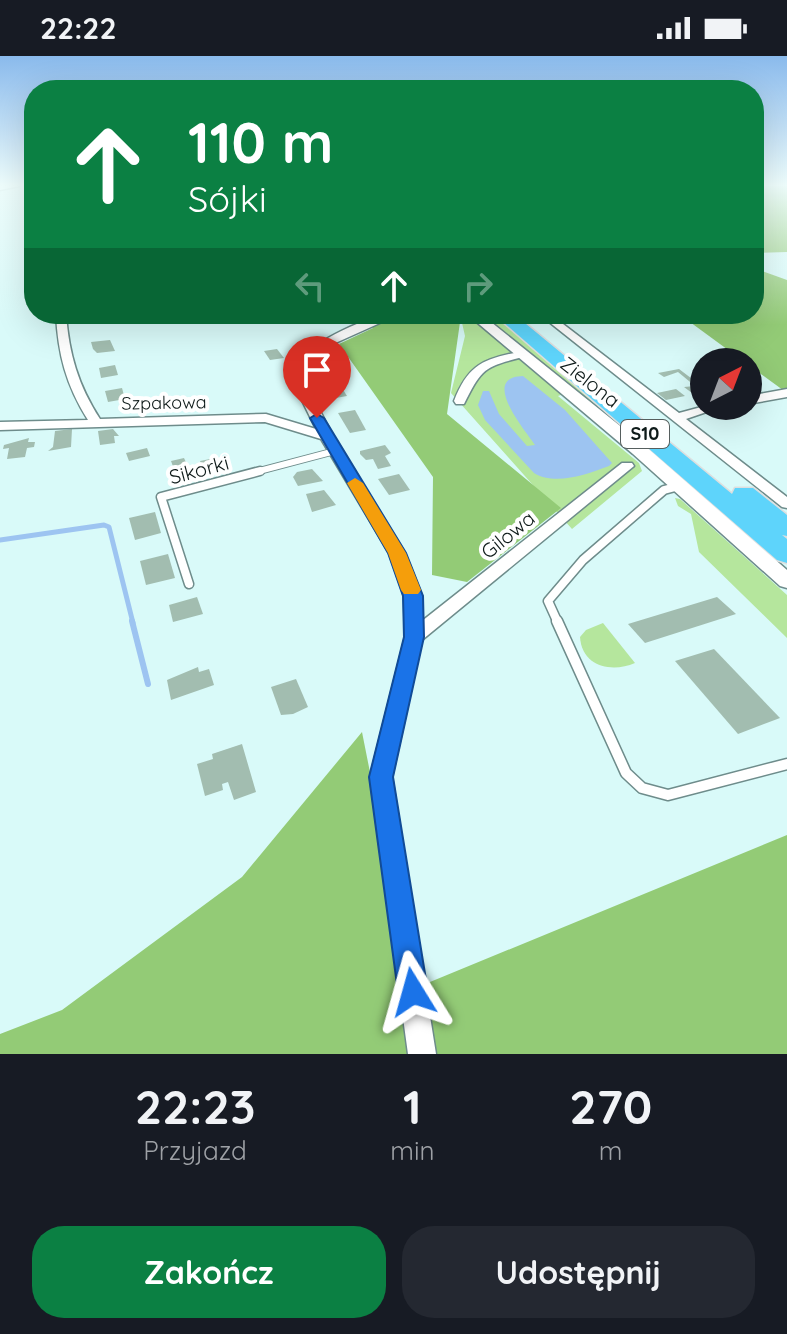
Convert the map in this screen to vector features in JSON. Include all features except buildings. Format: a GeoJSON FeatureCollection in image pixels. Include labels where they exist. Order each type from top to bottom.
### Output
{"type":"FeatureCollection","features":[{"type":"Feature","properties":{"kind":"highway","name":"S10"},"geometry":{"type":"LineString","coordinates":[[515,324],[787,554]]}},
{"type":"Feature","properties":{"kind":"highway","name":"S10"},"geometry":{"type":"LineString","coordinates":[[536,324],[787,528]]}},
{"type":"Feature","properties":{"kind":"street"},"geometry":{"type":"LineString","coordinates":[[62,324],[63,349],[81,399],[96,422]]}},
{"type":"Feature","properties":{"kind":"street"},"geometry":{"type":"LineString","coordinates":[[373,324],[301,360],[296,367],[297,378],[326,436],[397,553],[413,596],[414,637],[381,777],[422,1054]]}},
{"type":"Feature","properties":{"kind":"street","name":"Zielona"},"geometry":{"type":"LineString","coordinates":[[484,324],[680,485],[787,581]]}},
{"type":"Feature","properties":{"kind":"street","name":"Zielona"},"geometry":{"type":"LineString","coordinates":[[557,324],[787,504]]}},
{"type":"Feature","properties":{"kind":"street"},"geometry":{"type":"LineString","coordinates":[[460,401],[470,375],[478,368],[519,355]]}},
{"type":"Feature","properties":{"kind":"street"},"geometry":{"type":"LineString","coordinates":[[762,397],[787,393]]}},
{"type":"Feature","properties":{"kind":"street"},"geometry":{"type":"LineString","coordinates":[[677,418],[690,414]]}},
{"type":"Feature","properties":{"kind":"street","name":"Szpakowa"},"geometry":{"type":"LineString","coordinates":[[0,426],[266,418],[326,436]]}},
{"type":"Feature","properties":{"kind":"street","name":"Gilowa"},"geometry":{"type":"LineString","coordinates":[[414,637],[627,466]]}},
{"type":"Feature","properties":{"kind":"street"},"geometry":{"type":"LineString","coordinates":[[768,489],[787,483]]}},
{"type":"Feature","properties":{"kind":"lane","name":"Sikorki"},"geometry":{"type":"LineString","coordinates":[[189,584],[161,497],[335,451]]}},
{"type":"Feature","properties":{"kind":"lane"},"geometry":{"type":"LineString","coordinates":[[680,485],[664,490],[569,574],[553,590],[548,601],[626,773],[642,788],[668,795],[787,764]]}},
{"type":"Feature","properties":{"kind":"green space"},"geometry":{"type":"Polygon","coordinates":[[[764,233],[787,233],[787,252],[764,253],[764,233]]]}},
{"type":"Feature","properties":{"kind":"green space"},"geometry":{"type":"Polygon","coordinates":[[[764,272],[787,280],[787,393],[762,375],[762,348],[725,348],[693,324],[764,324],[764,272]]]}},
{"type":"Feature","properties":{"kind":"green space"},"geometry":{"type":"Polygon","coordinates":[[[370,324],[460,324],[447,414],[561,508],[467,582],[432,575],[433,477],[339,344],[373,328],[370,324]]]}},
{"type":"Feature","properties":{"kind":"green space"},"geometry":{"type":"Polygon","coordinates":[[[462,324],[504,324],[639,442],[575,390],[558,396],[639,463],[642,471],[572,529],[451,393],[465,336],[462,324]]]}},
{"type":"Feature","properties":{"kind":"green space"},"geometry":{"type":"Polygon","coordinates":[[[675,498],[680,499],[787,595],[787,638],[699,552],[691,514],[678,506],[675,498]]]}},
{"type":"Feature","properties":{"kind":"green space"},"geometry":{"type":"Polygon","coordinates":[[[603,623],[635,663],[608,667],[586,655],[580,637],[586,630],[603,623]]]}},
{"type":"Feature","properties":{"kind":"green space"},"geometry":{"type":"Polygon","coordinates":[[[362,732],[413,989],[787,835],[787,1054],[0,1054],[0,1034],[62,1010],[242,877],[362,732]]]}},
{"type":"Feature","properties":{"kind":"water"},"geometry":{"type":"Polygon","coordinates":[[[523,376],[565,410],[612,463],[609,466],[561,479],[534,473],[485,420],[478,405],[483,391],[489,391],[499,414],[527,446],[535,445],[505,395],[505,385],[511,379],[523,376]]]}},
{"type":"Feature","properties":{"kind":"waterway"},"geometry":{"type":"LineString","coordinates":[[0,540],[104,525],[109,527],[133,623]]}},
{"type":"Feature","properties":{"kind":"waterway"},"geometry":{"type":"LineString","coordinates":[[132,621],[148,684]]}},
{"type":"Feature","properties":{"kind":"slow traffic"},"geometry":{"type":"LineString","coordinates":[[355,483],[397,553],[411,590]]}},
{"type":"Feature","properties":{"kind":"route"},"geometry":{"type":"LineString","coordinates":[[317,418],[397,553],[413,596],[414,637],[381,777],[413,992]]}}]}
